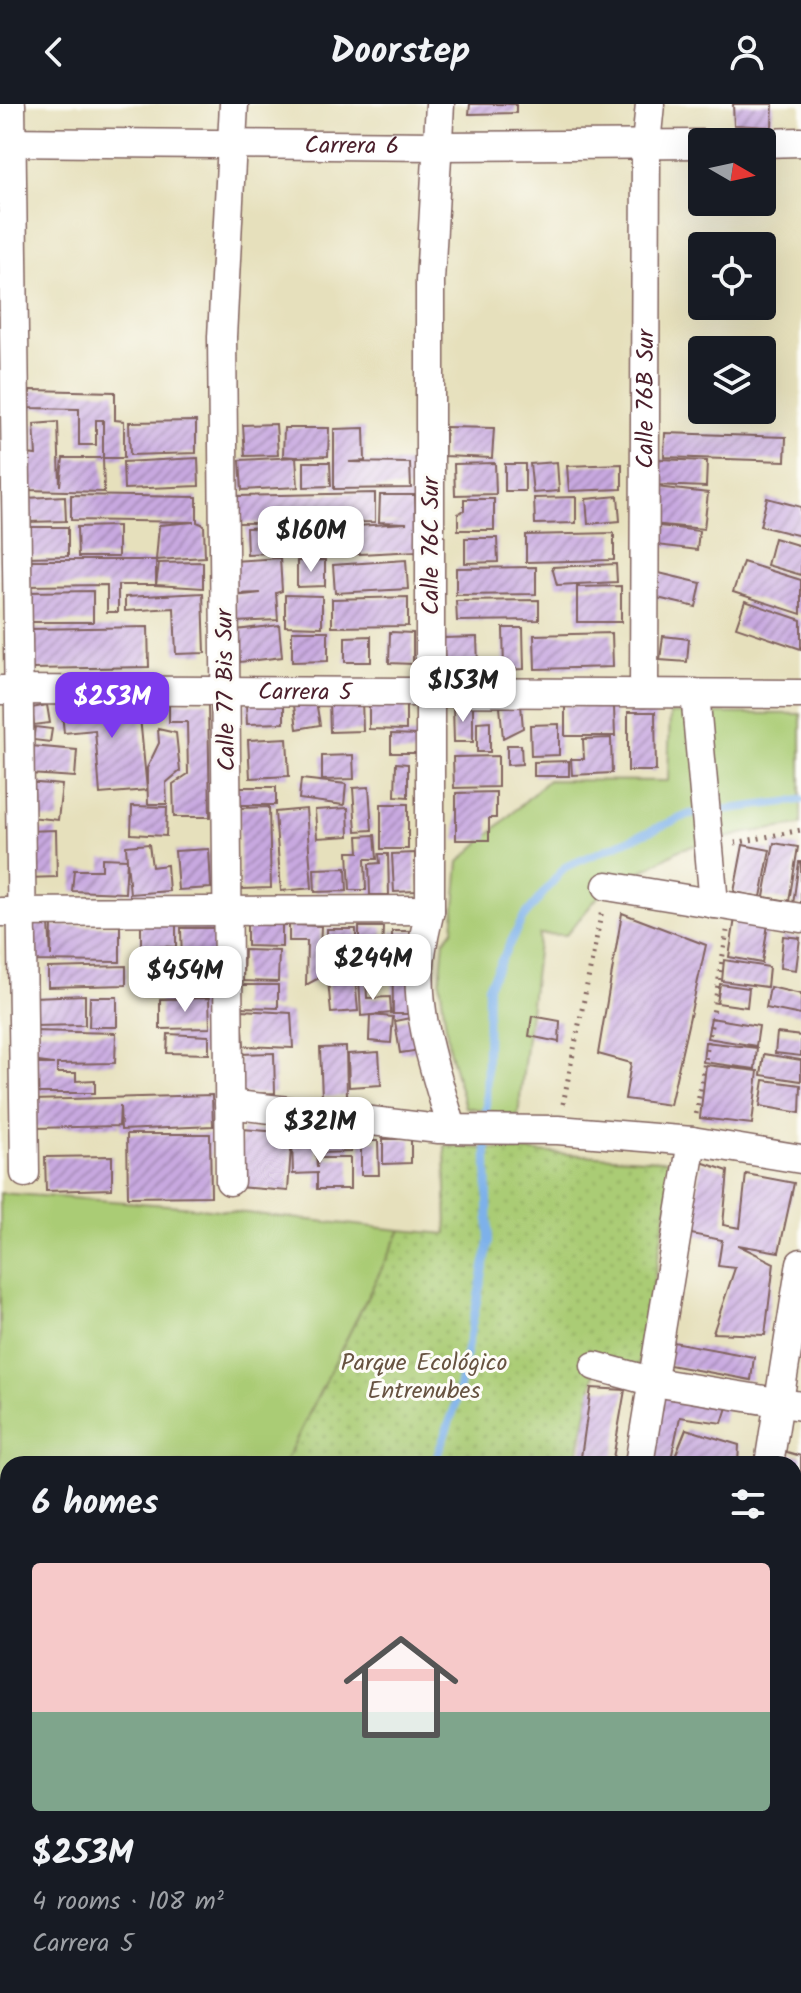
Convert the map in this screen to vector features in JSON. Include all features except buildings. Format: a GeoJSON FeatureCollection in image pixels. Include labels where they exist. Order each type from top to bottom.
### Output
{"type":"FeatureCollection","features":[{"type":"Feature","properties":{"kind":"street"},"geometry":{"type":"LineString","coordinates":[[11,104],[6,142],[11,912],[25,1173]]}},
{"type":"Feature","properties":{"kind":"street","name":"Calle 77 Bis Sur"},"geometry":{"type":"LineString","coordinates":[[230,1181],[222,337],[234,104]]}},
{"type":"Feature","properties":{"kind":"street","name":"Calle 76C Sur"},"geometry":{"type":"LineString","coordinates":[[440,104],[430,281],[430,910],[419,968],[435,1071],[460,1128]]}},
{"type":"Feature","properties":{"kind":"street","name":"Calle 76B Sur"},"geometry":{"type":"LineString","coordinates":[[644,693],[646,144],[650,104]]}},
{"type":"Feature","properties":{"kind":"street","name":"Carrera 6"},"geometry":{"type":"LineString","coordinates":[[6,142],[437,146],[688,144]]}},
{"type":"Feature","properties":{"kind":"street"},"geometry":{"type":"LineString","coordinates":[[776,143],[801,142]]}},
{"type":"Feature","properties":{"kind":"street","name":"Carrera 5"},"geometry":{"type":"LineString","coordinates":[[10,690],[801,694]]}},
{"type":"Feature","properties":{"kind":"street"},"geometry":{"type":"LineString","coordinates":[[695,693],[708,840],[722,905]]}},
{"type":"Feature","properties":{"kind":"street"},"geometry":{"type":"LineString","coordinates":[[607,886],[801,918]]}},
{"type":"Feature","properties":{"kind":"street"},"geometry":{"type":"LineString","coordinates":[[11,912],[430,910]]}},
{"type":"Feature","properties":{"kind":"street"},"geometry":{"type":"LineString","coordinates":[[229,1104],[439,1129],[558,1130],[692,1141],[801,1159]]}},
{"type":"Feature","properties":{"kind":"street"},"geometry":{"type":"LineString","coordinates":[[640,1456],[692,1141]]}},
{"type":"Feature","properties":{"kind":"street"},"geometry":{"type":"LineString","coordinates":[[772,1456],[791,1404],[801,1263]]}},
{"type":"Feature","properties":{"kind":"street"},"geometry":{"type":"LineString","coordinates":[[595,1366],[654,1382],[791,1404]]}},
{"type":"Feature","properties":{"kind":"path"},"geometry":{"type":"LineString","coordinates":[[708,840],[801,830]]}},
{"type":"Feature","properties":{"kind":"path"},"geometry":{"type":"LineString","coordinates":[[558,1130],[607,886]]}},
{"type":"Feature","properties":{"kind":"path"},"geometry":{"type":"LineString","coordinates":[[692,1141],[722,905]]}},
{"type":"Feature","properties":{"kind":"green space"},"geometry":{"type":"Polygon","coordinates":[[[670,713],[801,714],[801,825],[746,833],[681,849],[607,886],[566,935],[539,934],[518,1116],[465,1107],[449,1049],[440,982],[444,941],[453,929],[459,862],[548,780],[668,781],[670,713]]]}},
{"type":"Feature","properties":{"kind":"green space","name":"Parque Ecológico Entrenubes"},"geometry":{"type":"Polygon","coordinates":[[[445,1146],[675,1161],[638,1370],[597,1363],[578,1456],[288,1456],[401,1230],[447,1234],[445,1146]]]}},
{"type":"Feature","properties":{"kind":"green space"},"geometry":{"type":"Polygon","coordinates":[[[0,1193],[181,1206],[401,1230],[288,1456],[0,1456],[0,1193]]]}},
{"type":"Feature","properties":{"kind":"waterway"},"geometry":{"type":"LineString","coordinates":[[437,1456],[455,1407],[489,1243],[486,1116],[488,986],[523,918],[565,867],[690,814],[801,800]]}}]}
